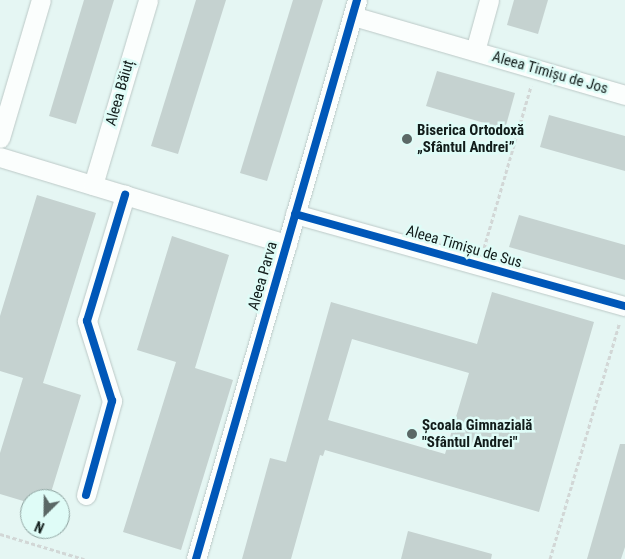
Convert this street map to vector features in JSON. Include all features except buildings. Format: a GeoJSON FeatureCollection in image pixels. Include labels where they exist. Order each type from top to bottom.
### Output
{"type":"FeatureCollection","features":[{"type":"Feature","properties":{"kind":"street"},"geometry":{"type":"LineString","coordinates":[[0,138],[41,0]]}},
{"type":"Feature","properties":{"kind":"street","name":"Aleea Băiuț"},"geometry":{"type":"LineString","coordinates":[[93,185],[148,0]]}},
{"type":"Feature","properties":{"kind":"street","name":"Aleea Timișu de Jos"},"geometry":{"type":"LineString","coordinates":[[475,51],[490,0]]}},
{"type":"Feature","properties":{"kind":"street","name":"Aleea Timișu de Jos"},"geometry":{"type":"LineString","coordinates":[[355,8],[475,51],[625,95]]}},
{"type":"Feature","properties":{"kind":"street","name":"Aleea Parva"},"geometry":{"type":"LineString","coordinates":[[196,559],[355,8]]}},
{"type":"Feature","properties":{"kind":"street"},"geometry":{"type":"LineString","coordinates":[[0,157],[287,244]]}},
{"type":"Feature","properties":{"kind":"street"},"geometry":{"type":"LineString","coordinates":[[86,494],[112,401],[87,321],[125,195]]}},
{"type":"Feature","properties":{"kind":"street","name":"Aleea Timișu de Sus"},"geometry":{"type":"LineString","coordinates":[[296,214],[625,306]]}},
{"type":"Feature","properties":{"kind":"path"},"geometry":{"type":"LineString","coordinates":[[480,265],[536,69]]}},
{"type":"Feature","properties":{"kind":"path"},"geometry":{"type":"LineString","coordinates":[[550,559],[625,306]]}},
{"type":"Feature","properties":{"kind":"path"},"geometry":{"type":"LineString","coordinates":[[0,534],[84,559]]}},
{"type":"Feature","properties":{"kind":"cycle path"},"geometry":{"type":"LineString","coordinates":[[196,559],[357,0]]}},
{"type":"Feature","properties":{"kind":"cycle path"},"geometry":{"type":"LineString","coordinates":[[86,495],[112,401],[87,321],[125,195]]}},
{"type":"Feature","properties":{"kind":"cycle path"},"geometry":{"type":"LineString","coordinates":[[295,214],[625,306]]}},
{"type":"Feature","properties":{"kind":"place","name":"Biserica Ortodoxă „Sfântul Andrei”"},"geometry":{"type":"Point","coordinates":[407,139]}},
{"type":"Feature","properties":{"kind":"place","name":"Școala Gimnazială \"Sfântul Andrei\""},"geometry":{"type":"Point","coordinates":[412,434]}}]}
